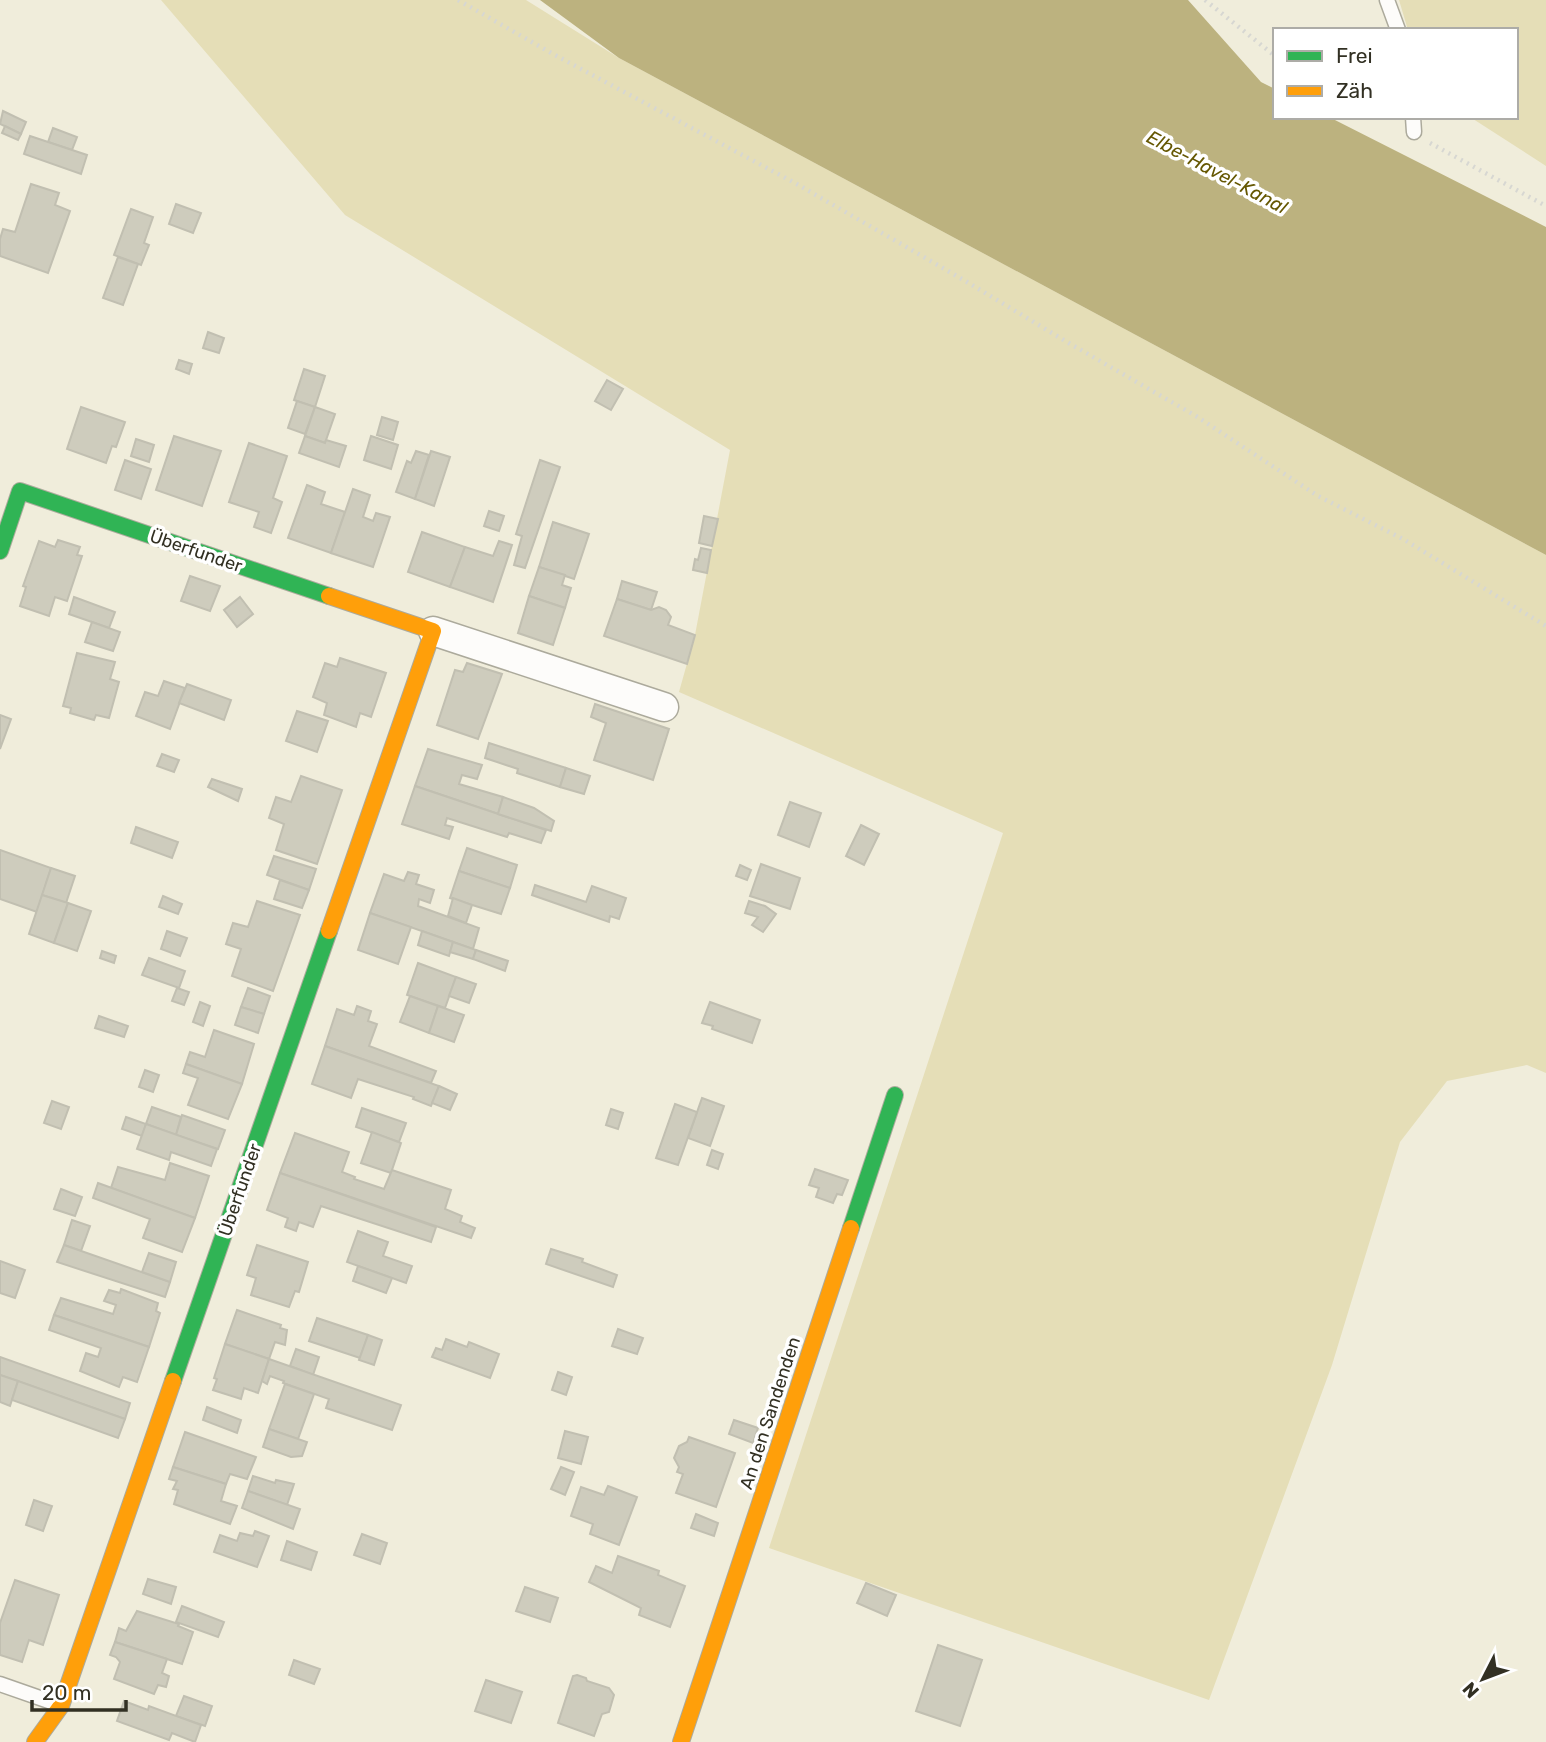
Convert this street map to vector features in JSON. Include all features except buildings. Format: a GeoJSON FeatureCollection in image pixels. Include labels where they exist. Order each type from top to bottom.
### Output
{"type":"FeatureCollection","features":[{"type":"Feature","properties":{"kind":"street","name":"Überfunder"},"geometry":{"type":"LineString","coordinates":[[0,551],[19,491],[664,707]]}},
{"type":"Feature","properties":{"kind":"street","name":"Überfunder"},"geometry":{"type":"LineString","coordinates":[[35,1742],[61,1706],[433,631]]}},
{"type":"Feature","properties":{"kind":"street","name":"An den Sandenden"},"geometry":{"type":"LineString","coordinates":[[681,1742],[895,1095]]}},
{"type":"Feature","properties":{"kind":"lane"},"geometry":{"type":"LineString","coordinates":[[1387,0],[1397,28]]}},
{"type":"Feature","properties":{"kind":"lane"},"geometry":{"type":"LineString","coordinates":[[1413,119],[1414,132]]}},
{"type":"Feature","properties":{"kind":"lane"},"geometry":{"type":"LineString","coordinates":[[0,1684],[61,1706]]}},
{"type":"Feature","properties":{"kind":"path"},"geometry":{"type":"LineString","coordinates":[[458,0],[553,54],[795,183],[962,279],[1196,416],[1318,496],[1403,539],[1546,626]]}},
{"type":"Feature","properties":{"kind":"path"},"geometry":{"type":"LineString","coordinates":[[1205,0],[1273,54]]}},
{"type":"Feature","properties":{"kind":"path"},"geometry":{"type":"LineString","coordinates":[[1414,132],[1457,159],[1546,206]]}},
{"type":"Feature","properties":{"kind":"shaded area"},"geometry":{"type":"Polygon","coordinates":[[[161,0],[526,0],[619,58],[1546,555],[1546,1073],[1527,1065],[1447,1081],[1400,1142],[1332,1365],[1209,1700],[769,1548],[1003,833],[679,692],[695,635],[730,450],[345,215],[161,0]]]}},
{"type":"Feature","properties":{"kind":"shaded area"},"geometry":{"type":"Polygon","coordinates":[[[1399,0],[1546,0],[1546,166],[1473,119],[1518,119],[1518,28],[1407,28],[1399,0]]]}},
{"type":"Feature","properties":{"kind":"water","name":"Elbe-Havel-Kanal"},"geometry":{"type":"Polygon","coordinates":[[[540,0],[1188,0],[1261,82],[1273,88],[1273,119],[1333,119],[1546,227],[1546,555],[619,58],[540,0]]]}},
{"type":"Feature","properties":{"kind":"traffic: fast"},"geometry":{"type":"LineString","coordinates":[[0,551],[20,491],[329,596]]}},
{"type":"Feature","properties":{"kind":"traffic: fast"},"geometry":{"type":"LineString","coordinates":[[173,1381],[329,931]]}},
{"type":"Feature","properties":{"kind":"traffic: fast"},"geometry":{"type":"LineString","coordinates":[[851,1228],[895,1095]]}},
{"type":"Feature","properties":{"kind":"traffic: slow"},"geometry":{"type":"LineString","coordinates":[[329,596],[433,631],[329,931]]}},
{"type":"Feature","properties":{"kind":"traffic: slow"},"geometry":{"type":"LineString","coordinates":[[681,1742],[851,1228]]}},
{"type":"Feature","properties":{"kind":"traffic: slow"},"geometry":{"type":"LineString","coordinates":[[35,1742],[61,1706],[173,1381]]}}]}
